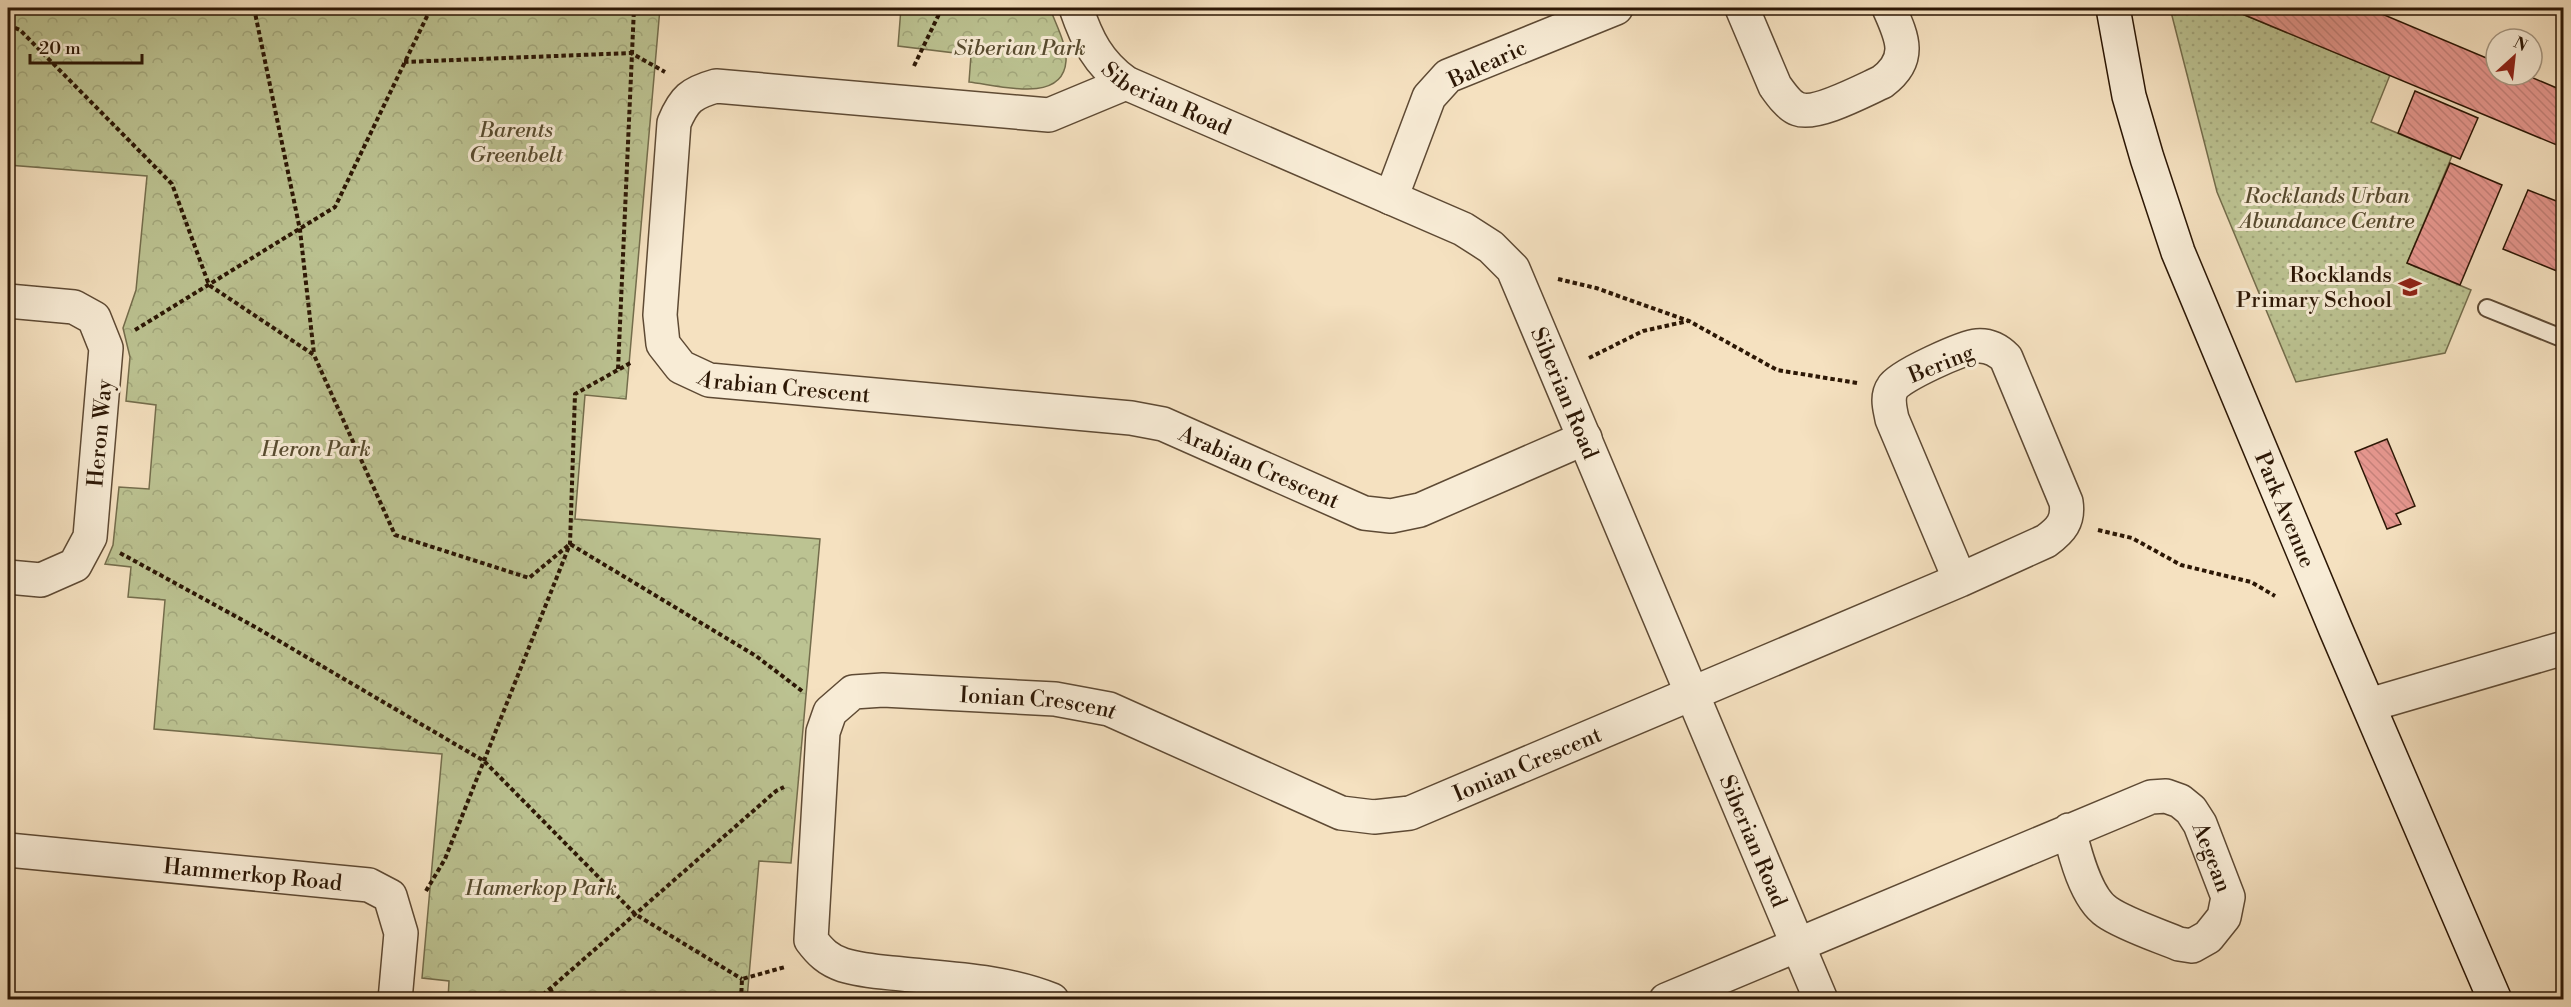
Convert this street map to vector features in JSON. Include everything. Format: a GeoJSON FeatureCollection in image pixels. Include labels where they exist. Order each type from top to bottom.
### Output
{"type":"FeatureCollection","features":[{"type":"Feature","properties":{"kind":"street","name":"Siberian Road"},"geometry":{"type":"LineString","coordinates":[[1076,8],[1096,55],[1110,71],[1126,83],[1463,229],[1491,247],[1513,269],[1821,999]]}},
{"type":"Feature","properties":{"kind":"street","name":"Balearic"},"geometry":{"type":"LineString","coordinates":[[1391,198],[1428,97],[1448,76],[1616,8]]}},
{"type":"Feature","properties":{"kind":"street"},"geometry":{"type":"LineString","coordinates":[[1742,8],[1775,86],[1798,109],[1816,110],[1882,82],[1892,75],[1901,61],[1903,49],[1901,33],[1889,8]]}},
{"type":"Feature","properties":{"kind":"street","name":"Park Avenue"},"geometry":{"type":"LineString","coordinates":[[2113,8],[2129,96],[2178,252],[2495,999]]}},
{"type":"Feature","properties":{"kind":"street"},"geometry":{"type":"LineString","coordinates":[[663,344],[660,315],[674,123],[682,104],[698,91],[716,86],[1049,115],[1126,83]]}},
{"type":"Feature","properties":{"kind":"street","name":"Heron Way"},"geometry":{"type":"LineString","coordinates":[[8,301],[74,307],[94,318],[106,348],[90,537],[75,565],[41,580],[8,577]]}},
{"type":"Feature","properties":{"kind":"street","name":"Arabian Crescent"},"geometry":{"type":"LineString","coordinates":[[663,344],[681,367],[709,380],[1131,418],[1163,424],[1364,513],[1391,516],[1420,510],[1585,438]]}},
{"type":"Feature","properties":{"kind":"street","name":"Bering"},"geometry":{"type":"LineString","coordinates":[[1960,580],[1892,419],[1888,400],[1891,388],[1908,373],[1975,346],[1991,347],[1999,351],[2006,358],[2066,502],[2068,513],[2065,523]]}},
{"type":"Feature","properties":{"kind":"street"},"geometry":{"type":"LineString","coordinates":[[1692,693],[1960,580],[2046,541],[2065,523]]}},
{"type":"Feature","properties":{"kind":"street"},"geometry":{"type":"LineString","coordinates":[[2369,705],[2564,648]]}},
{"type":"Feature","properties":{"kind":"street","name":"Ionian Crescent"},"geometry":{"type":"LineString","coordinates":[[830,712],[853,692],[883,690],[1055,699],[1109,709],[1341,813],[1374,817],[1410,813],[1692,693]]}},
{"type":"Feature","properties":{"kind":"street"},"geometry":{"type":"LineString","coordinates":[[830,712],[822,732],[811,940],[823,955],[842,965],[864,970],[987,983],[1031,991],[1052,999]]}},
{"type":"Feature","properties":{"kind":"street","name":"Aegean"},"geometry":{"type":"LineString","coordinates":[[1798,944],[1864,919],[2069,830],[2151,797],[2166,796],[2180,801],[2191,810],[2200,824],[2228,897],[2224,917],[2204,941],[2192,946],[2179,944],[2107,912],[2094,898],[2076,857],[2069,830]]}},
{"type":"Feature","properties":{"kind":"street","name":"Hammerkop Road"},"geometry":{"type":"LineString","coordinates":[[8,850],[369,885],[390,896],[401,933],[395,999]]}},
{"type":"Feature","properties":{"kind":"street"},"geometry":{"type":"LineString","coordinates":[[1666,999],[1798,944]]}},
{"type":"Feature","properties":{"kind":"lane"},"geometry":{"type":"LineString","coordinates":[[2487,308],[2564,339]]}},
{"type":"Feature","properties":{"kind":"path"},"geometry":{"type":"LineString","coordinates":[[254,8],[300,230],[314,355],[394,535],[529,578],[570,544]]}},
{"type":"Feature","properties":{"kind":"path"},"geometry":{"type":"LineString","coordinates":[[106,348],[334,207],[432,8]]}},
{"type":"Feature","properties":{"kind":"path"},"geometry":{"type":"LineString","coordinates":[[618,370],[633,8]]}},
{"type":"Feature","properties":{"kind":"path"},"geometry":{"type":"LineString","coordinates":[[896,102],[942,8]]}},
{"type":"Feature","properties":{"kind":"path"},"geometry":{"type":"LineString","coordinates":[[8,25],[20,30],[171,184],[209,285],[314,355]]}},
{"type":"Feature","properties":{"kind":"path"},"geometry":{"type":"LineString","coordinates":[[404,62],[631,53],[698,91]]}},
{"type":"Feature","properties":{"kind":"path"},"geometry":{"type":"LineString","coordinates":[[1513,269],[1596,288],[1689,321],[1777,370],[1891,388]]}},
{"type":"Feature","properties":{"kind":"path"},"geometry":{"type":"LineString","coordinates":[[1557,373],[1643,331],[1689,321]]}},
{"type":"Feature","properties":{"kind":"path"},"geometry":{"type":"LineString","coordinates":[[401,933],[445,859],[570,544],[575,394],[663,344]]}},
{"type":"Feature","properties":{"kind":"path"},"geometry":{"type":"LineString","coordinates":[[2065,523],[2132,538],[2181,565],[2251,582],[2275,596]]}},
{"type":"Feature","properties":{"kind":"path"},"geometry":{"type":"LineString","coordinates":[[90,537],[256,628],[484,761],[635,914],[742,979],[823,955]]}},
{"type":"Feature","properties":{"kind":"path"},"geometry":{"type":"LineString","coordinates":[[570,544],[756,656],[830,712]]}},
{"type":"Feature","properties":{"kind":"path"},"geometry":{"type":"LineString","coordinates":[[537,999],[776,791],[820,772]]}},
{"type":"Feature","properties":{"kind":"path"},"geometry":{"type":"LineString","coordinates":[[741,999],[742,979]]}},
{"type":"Feature","properties":{"kind":"path"},"geometry":{"type":"LineString","coordinates":[[550,988],[556,999]]}},
{"type":"Feature","properties":{"kind":"green space"},"geometry":{"type":"Polygon","coordinates":[[[8,8],[660,8],[626,399],[585,395],[575,519],[820,539],[791,863],[759,861],[747,999],[448,999],[449,981],[422,978],[442,754],[154,729],[165,600],[128,597],[131,567],[105,564],[113,545],[119,487],[149,489],[156,405],[126,401],[130,357],[123,328],[136,290],[147,176],[8,165],[8,8]]]}},
{"type":"Feature","properties":{"kind":"green space","name":"Siberian Park"},"geometry":{"type":"Polygon","coordinates":[[[901,8],[1050,8],[1065,48],[1066,61],[1062,75],[1054,83],[1041,88],[1011,88],[969,82],[971,55],[898,46],[901,8]]]}},
{"type":"Feature","properties":{"kind":"green space","name":"Rocklands Urban Abundance Centre"},"geometry":{"type":"Polygon","coordinates":[[[2170,8],[2236,8],[2235,11],[2390,75],[2371,122],[2452,156],[2407,263],[2471,290],[2445,353],[2296,382],[2217,192],[2170,8]]]}},
{"type":"Feature","properties":{"kind":"building"},"geometry":{"type":"Polygon","coordinates":[[[2236,8],[2371,8],[2484,57],[2484,87],[2544,87],[2544,83],[2564,91],[2564,148],[2235,11],[2236,8]]]}},
{"type":"Feature","properties":{"kind":"building"},"geometry":{"type":"Polygon","coordinates":[[[2415,91],[2478,118],[2460,159],[2398,133],[2415,91]]]}},
{"type":"Feature","properties":{"kind":"building"},"geometry":{"type":"Polygon","coordinates":[[[2450,163],[2502,185],[2460,285],[2407,263],[2450,163]]]}},
{"type":"Feature","properties":{"kind":"building"},"geometry":{"type":"Polygon","coordinates":[[[2528,190],[2564,204],[2564,274],[2503,249],[2528,190]]]}},
{"type":"Feature","properties":{"kind":"building"},"geometry":{"type":"Polygon","coordinates":[[[2387,439],[2415,506],[2396,514],[2401,524],[2387,529],[2355,452],[2387,439]]]}},
{"type":"Feature","properties":{"kind":"place","name":"Rocklands Primary School"},"geometry":{"type":"Point","coordinates":[2410,287]}},
{"type":"Feature","properties":{"kind":"park label","name":"Barents Greenbelt"},"geometry":{"type":"Point","coordinates":[516,142]}},
{"type":"Feature","properties":{"kind":"park label","name":"Heron Park"},"geometry":{"type":"Point","coordinates":[316,448]}},
{"type":"Feature","properties":{"kind":"park label","name":"Hamerkop Park"},"geometry":{"type":"Point","coordinates":[541,887]}}]}
